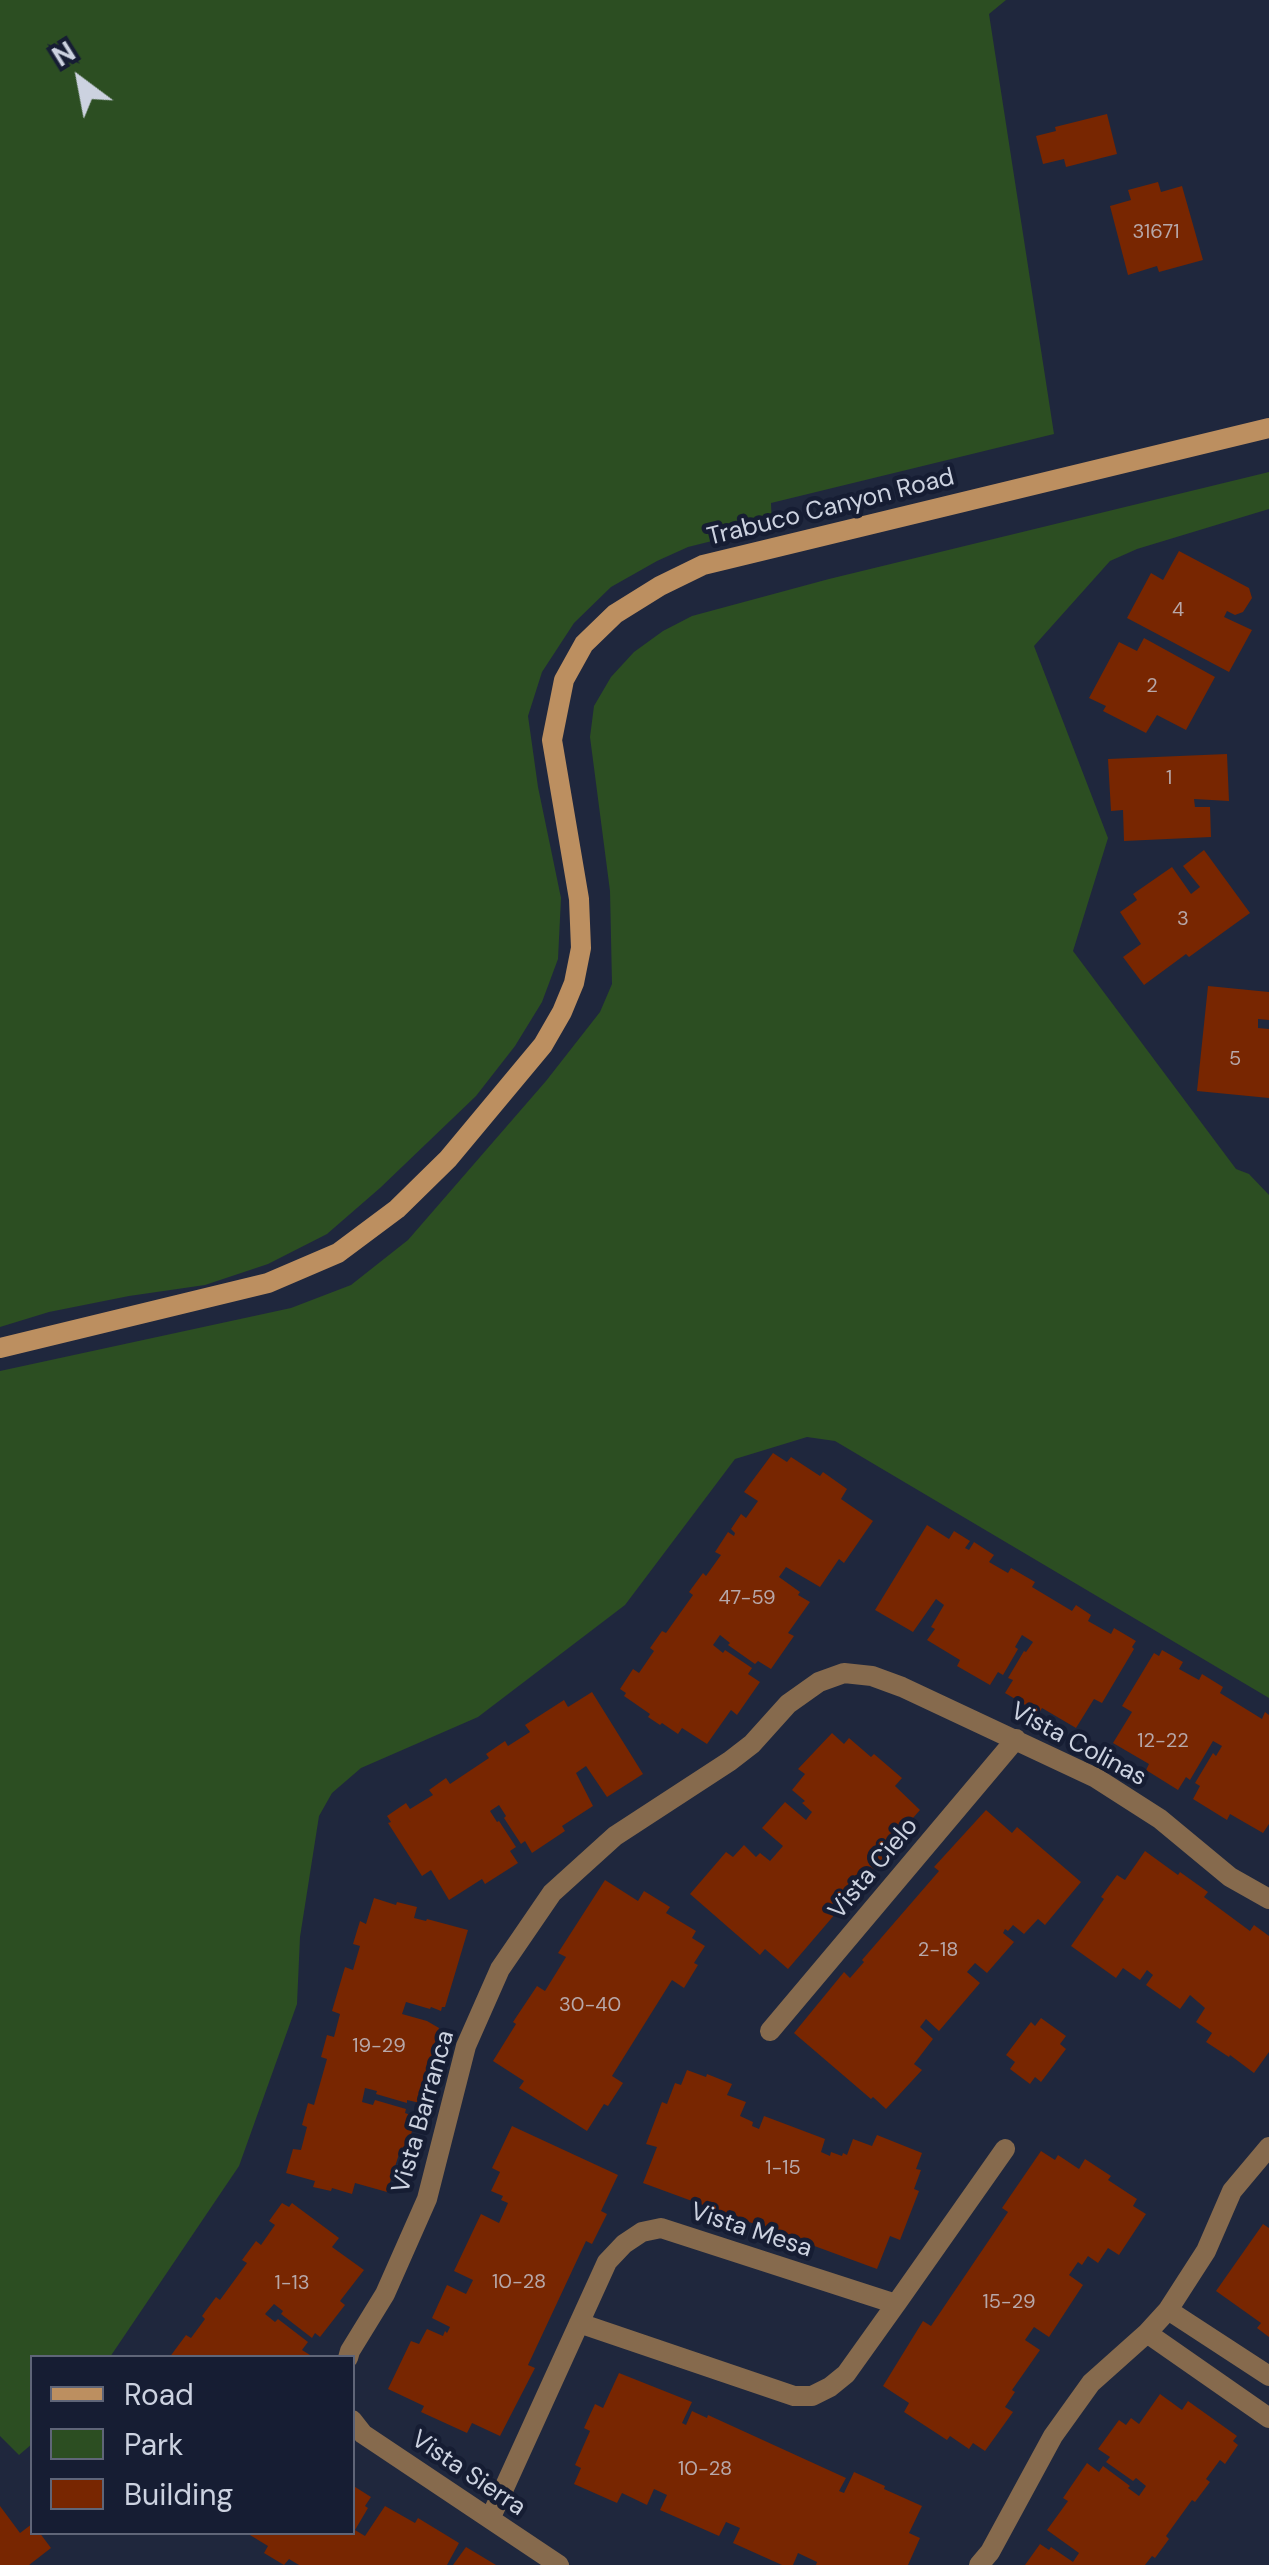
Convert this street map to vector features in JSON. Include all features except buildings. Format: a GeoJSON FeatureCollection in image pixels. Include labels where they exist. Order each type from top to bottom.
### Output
{"type":"FeatureCollection","features":[{"type":"Feature","properties":{"kind":"main road","name":"Trabuco Canyon Road"},"geometry":{"type":"LineString","coordinates":[[0,1348],[268,1283],[338,1253],[397,1209],[448,1160],[543,1045],[574,983],[581,948],[579,899],[552,740],[564,680],[584,644],[615,614],[703,565],[1269,428]]}},
{"type":"Feature","properties":{"kind":"street","name":"Vista Colinas"},"geometry":{"type":"LineString","coordinates":[[844,1673],[872,1676],[1096,1778],[1160,1819],[1230,1877],[1269,1899]]}},
{"type":"Feature","properties":{"kind":"street","name":"Vista Barranca"},"geometry":{"type":"LineString","coordinates":[[349,2355],[385,2294],[427,2198],[466,2046],[500,1969],[552,1893],[615,1836],[752,1744],[788,1704],[818,1682],[844,1673]]}},
{"type":"Feature","properties":{"kind":"street","name":"Vista Cielo"},"geometry":{"type":"LineString","coordinates":[[770,2031],[1016,1740]]}},
{"type":"Feature","properties":{"kind":"street"},"geometry":{"type":"LineString","coordinates":[[979,2565],[990,2552],[1053,2436],[1092,2383],[1168,2310],[1206,2251],[1232,2191],[1269,2147]]}},
{"type":"Feature","properties":{"kind":"street"},"geometry":{"type":"LineString","coordinates":[[579,2323],[794,2396],[812,2396],[830,2388],[846,2374],[1005,2149]]}},
{"type":"Feature","properties":{"kind":"street","name":"Vista Mesa"},"geometry":{"type":"LineString","coordinates":[[490,2519],[607,2262],[642,2232],[661,2228],[896,2304]]}},
{"type":"Feature","properties":{"kind":"street"},"geometry":{"type":"LineString","coordinates":[[1168,2310],[1269,2376]]}},
{"type":"Feature","properties":{"kind":"street"},"geometry":{"type":"LineString","coordinates":[[1147,2333],[1269,2418]]}},
{"type":"Feature","properties":{"kind":"street","name":"Vista Sierra"},"geometry":{"type":"LineString","coordinates":[[355,2424],[363,2434],[559,2565]]}},
{"type":"Feature","properties":{"kind":"green space"},"geometry":{"type":"Polygon","coordinates":[[[0,0],[1006,0],[989,14],[1054,434],[771,503],[772,526],[688,547],[611,587],[574,623],[542,672],[528,716],[561,898],[558,959],[542,1002],[515,1046],[476,1096],[327,1234],[268,1264],[205,1285],[49,1312],[0,1327],[0,0]]]}},
{"type":"Feature","properties":{"kind":"green space"},"geometry":{"type":"Polygon","coordinates":[[[1269,472],[1269,509],[1137,549],[1110,561],[1034,646],[1108,838],[1073,951],[1236,1169],[1249,1174],[1269,1195],[1269,1698],[835,1441],[807,1437],[735,1459],[625,1605],[478,1717],[361,1768],[332,1793],[319,1816],[300,1937],[297,2004],[239,2166],[111,2355],[30,2355],[30,2446],[19,2455],[0,2436],[0,1371],[291,1308],[351,1285],[408,1240],[546,1081],[600,1012],[612,984],[610,891],[590,737],[594,706],[611,677],[634,652],[692,616],[1269,472]]]}}]}
